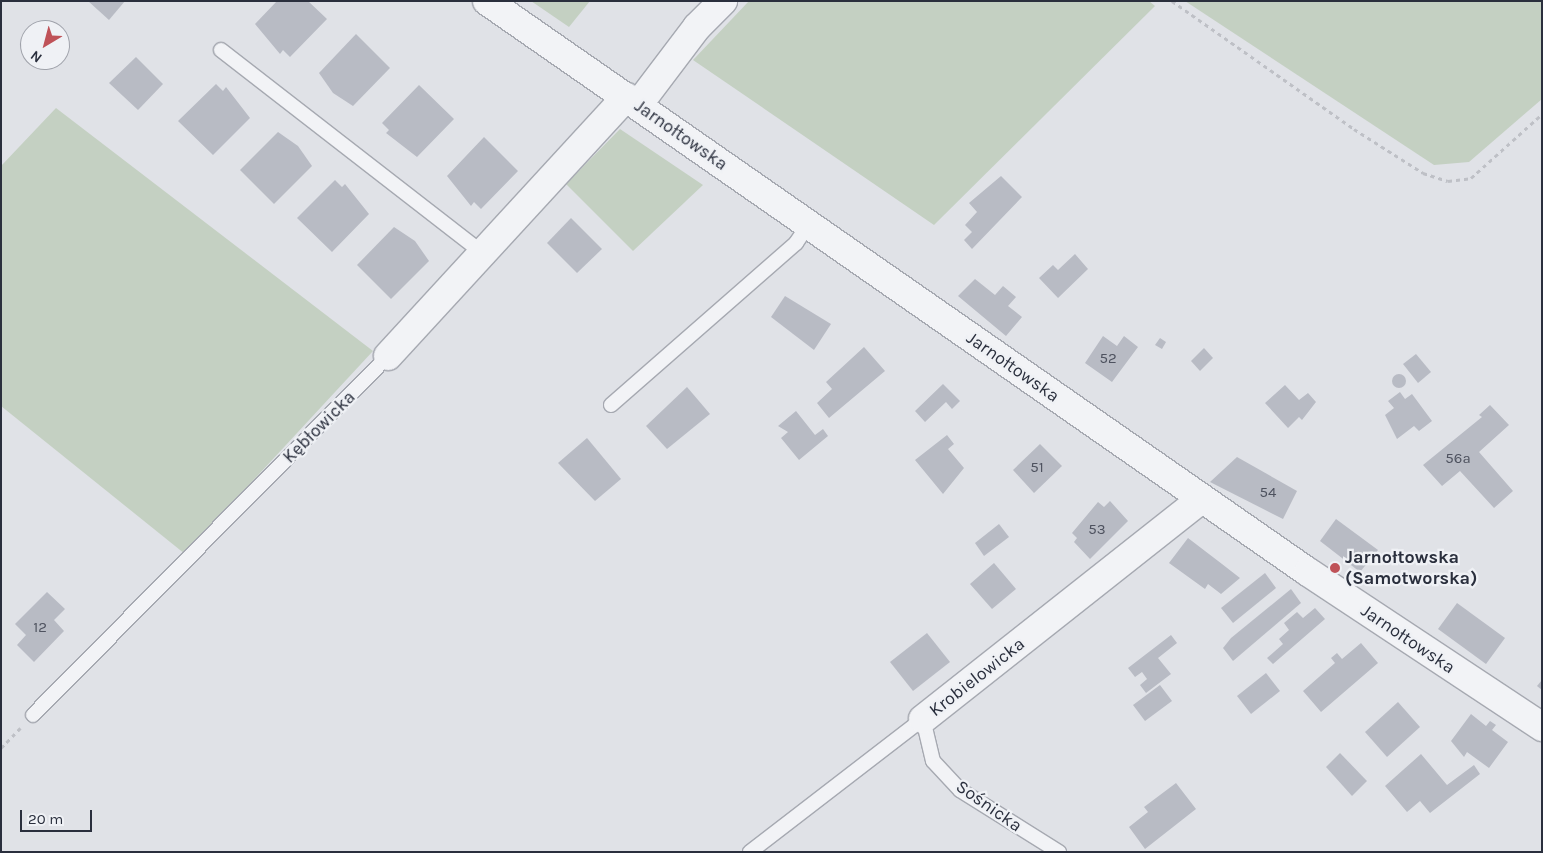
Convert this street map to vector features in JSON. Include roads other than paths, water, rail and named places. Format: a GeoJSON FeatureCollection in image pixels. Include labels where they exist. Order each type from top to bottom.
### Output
{"type":"FeatureCollection","features":[{"type":"Feature","properties":{"kind":"street","name":"Jarnołtowska"},"geometry":{"type":"LineString","coordinates":[[487,1],[1202,499],[1542,727]]}},
{"type":"Feature","properties":{"kind":"street","name":"Kębłowicka"},"geometry":{"type":"LineString","coordinates":[[388,356],[481,252],[632,101],[697,27],[723,1]]}},
{"type":"Feature","properties":{"kind":"street","name":"Krobielowicka"},"geometry":{"type":"LineString","coordinates":[[923,719],[1202,499]]}},
{"type":"Feature","properties":{"kind":"lane"},"geometry":{"type":"LineString","coordinates":[[221,50],[481,252]]}},
{"type":"Feature","properties":{"kind":"lane"},"geometry":{"type":"LineString","coordinates":[[611,405],[796,244],[809,224]]}},
{"type":"Feature","properties":{"kind":"lane","name":"Kębłowicka"},"geometry":{"type":"LineString","coordinates":[[33,715],[388,356]]}},
{"type":"Feature","properties":{"kind":"lane","name":"Krobielowicka"},"geometry":{"type":"LineString","coordinates":[[750,852],[923,719]]}},
{"type":"Feature","properties":{"kind":"lane","name":"Sośnicka"},"geometry":{"type":"LineString","coordinates":[[923,719],[933,761],[960,790],[1059,852]]}},
{"type":"Feature","properties":{"kind":"place","name":"Jarnołtowska (Samotworska)"},"geometry":{"type":"Point","coordinates":[1335,568]}}]}
